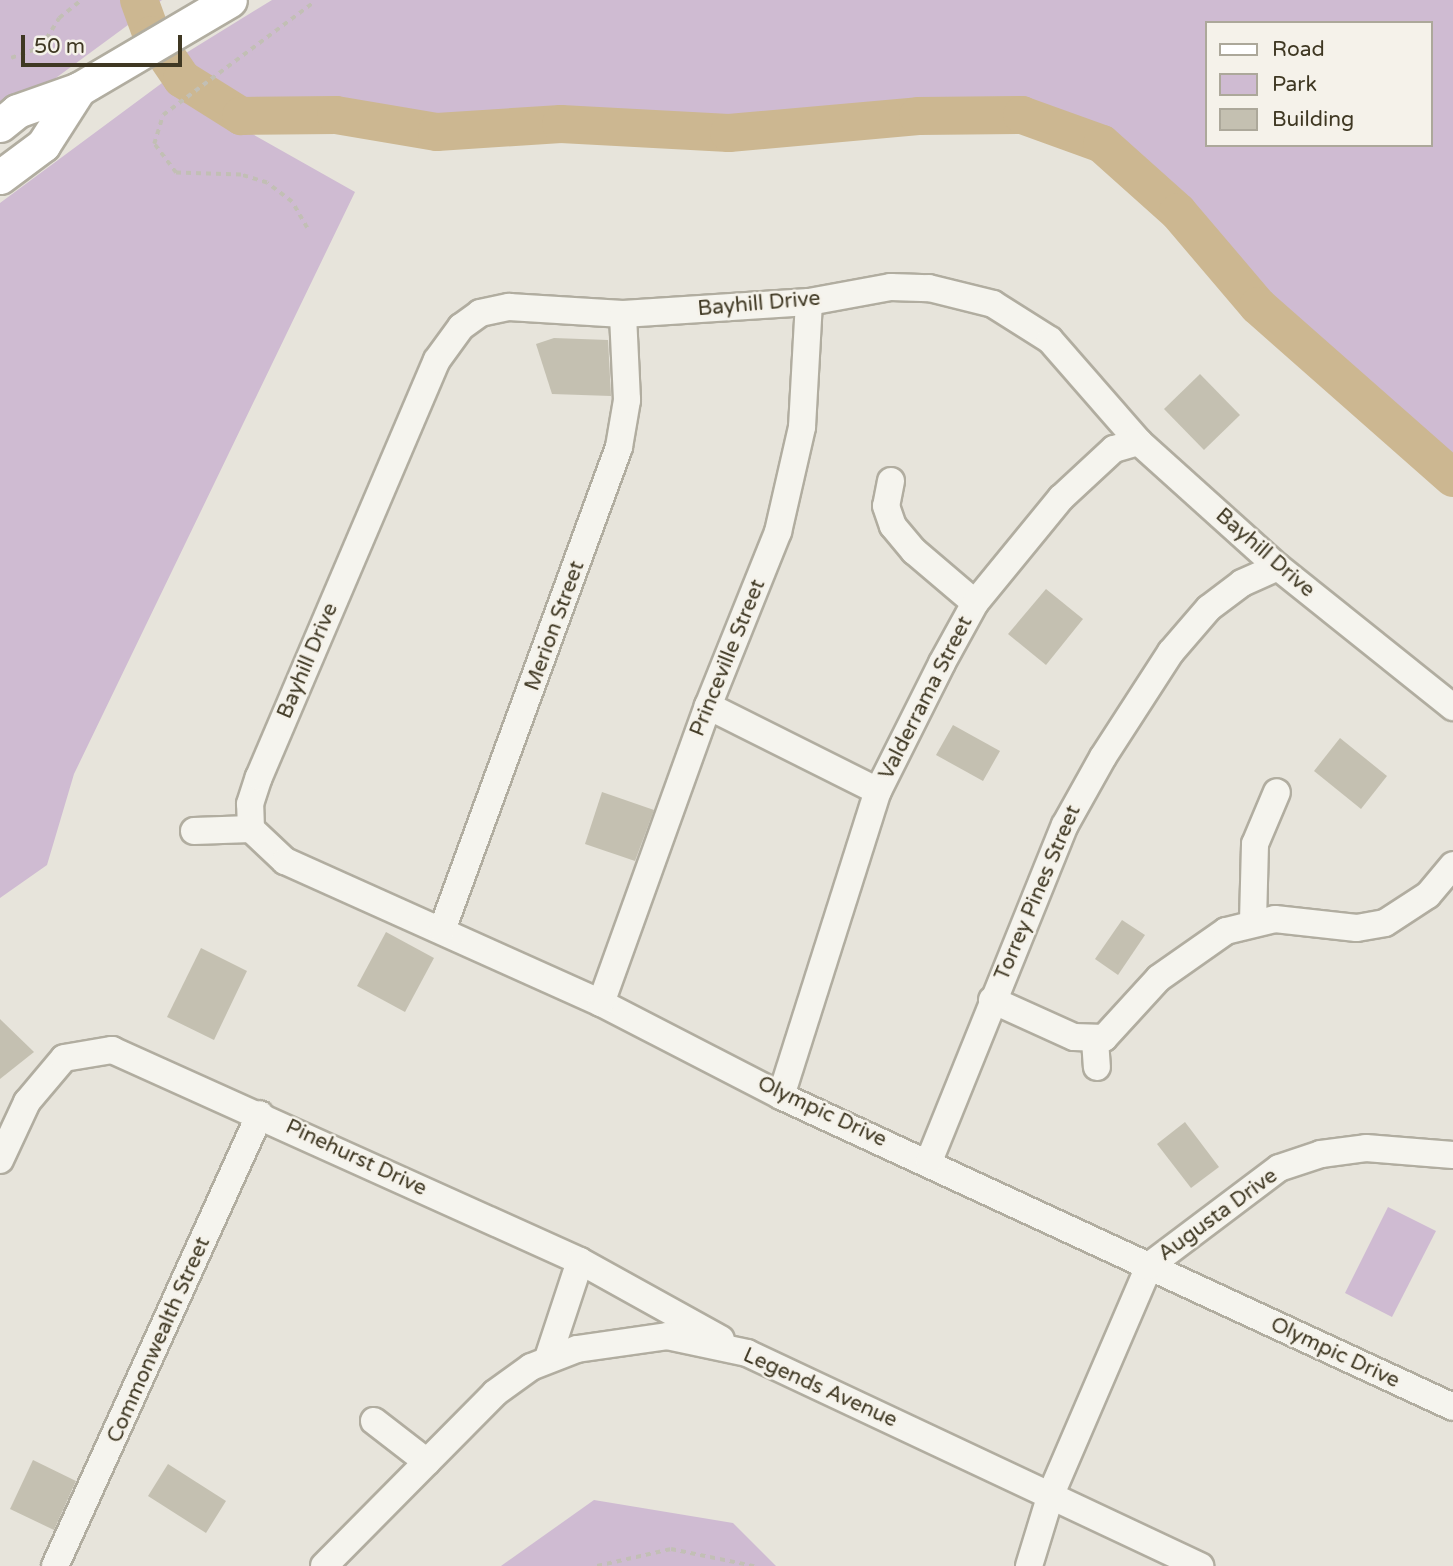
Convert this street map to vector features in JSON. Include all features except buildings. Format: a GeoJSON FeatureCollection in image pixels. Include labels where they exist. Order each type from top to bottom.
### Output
{"type":"FeatureCollection","features":[{"type":"Feature","properties":{"kind":"main road"},"geometry":{"type":"LineString","coordinates":[[0,125],[17,111],[79,89],[218,5]]}},
{"type":"Feature","properties":{"kind":"main road"},"geometry":{"type":"LineString","coordinates":[[0,177],[43,145],[79,89]]}},
{"type":"Feature","properties":{"kind":"street","name":"Bayhill Drive"},"geometry":{"type":"LineString","coordinates":[[251,829],[250,804],[259,777],[450,340],[480,313],[509,307],[623,314],[809,302],[891,287],[929,288],[993,304],[1050,340],[1139,442],[1278,567],[1453,707]]}},
{"type":"Feature","properties":{"kind":"street","name":"Princeville Street"},"geometry":{"type":"LineString","coordinates":[[601,1003],[708,706],[760,580],[793,475],[802,427],[809,302]]}},
{"type":"Feature","properties":{"kind":"street","name":"Merion Street"},"geometry":{"type":"LineString","coordinates":[[442,930],[619,447],[627,400],[623,314]]}},
{"type":"Feature","properties":{"kind":"street","name":"Valderrama Street"},"geometry":{"type":"LineString","coordinates":[[781,1096],[878,791],[975,603],[1092,466],[1139,442]]}},
{"type":"Feature","properties":{"kind":"street"},"geometry":{"type":"LineString","coordinates":[[891,481],[886,506],[893,526],[914,551],[975,603]]}},
{"type":"Feature","properties":{"kind":"street","name":"Torrey Pines Street"},"geometry":{"type":"LineString","coordinates":[[929,1161],[1065,825],[1138,700],[1209,608],[1242,583],[1278,567]]}},
{"type":"Feature","properties":{"kind":"street"},"geometry":{"type":"LineString","coordinates":[[708,706],[878,791]]}},
{"type":"Feature","properties":{"kind":"street"},"geometry":{"type":"LineString","coordinates":[[1253,921],[1255,844],[1277,792]]}},
{"type":"Feature","properties":{"kind":"street"},"geometry":{"type":"LineString","coordinates":[[194,831],[251,829]]}},
{"type":"Feature","properties":{"kind":"street","name":"Olympic Drive"},"geometry":{"type":"LineString","coordinates":[[251,829],[285,861],[601,1003],[781,1096],[929,1161],[1453,1407]]}},
{"type":"Feature","properties":{"kind":"street"},"geometry":{"type":"LineString","coordinates":[[992,1000],[1040,1024],[1095,1040],[1104,1038],[1159,978],[1201,944],[1253,921],[1297,919],[1357,928],[1385,923],[1428,895],[1453,865]]}},
{"type":"Feature","properties":{"kind":"street"},"geometry":{"type":"LineString","coordinates":[[1095,1040],[1097,1067]]}},
{"type":"Feature","properties":{"kind":"street","name":"Pinehurst Drive"},"geometry":{"type":"LineString","coordinates":[[0,1160],[27,1102],[64,1058],[87,1051],[112,1050],[260,1114],[580,1261],[747,1353]]}},
{"type":"Feature","properties":{"kind":"street","name":"Commonwealth Street"},"geometry":{"type":"LineString","coordinates":[[55,1566],[260,1114]]}},
{"type":"Feature","properties":{"kind":"street","name":"Augusta Drive"},"geometry":{"type":"LineString","coordinates":[[1149,1266],[1279,1168],[1321,1154],[1366,1148],[1453,1155]]}},
{"type":"Feature","properties":{"kind":"street"},"geometry":{"type":"LineString","coordinates":[[548,1358],[580,1261]]}},
{"type":"Feature","properties":{"kind":"street"},"geometry":{"type":"LineString","coordinates":[[1029,1566],[1051,1494],[1149,1266]]}},
{"type":"Feature","properties":{"kind":"street","name":"Legends Avenue"},"geometry":{"type":"LineString","coordinates":[[324,1566],[495,1393],[548,1358],[667,1336],[747,1353],[1200,1566]]}},
{"type":"Feature","properties":{"kind":"street"},"geometry":{"type":"LineString","coordinates":[[374,1420],[427,1462]]}},
{"type":"Feature","properties":{"kind":"path"},"geometry":{"type":"LineString","coordinates":[[11,58],[41,47],[79,1]]}},
{"type":"Feature","properties":{"kind":"path"},"geometry":{"type":"LineString","coordinates":[[307,228],[292,202],[267,183],[242,175],[184,176],[168,168],[154,144],[163,115],[259,40],[314,2]]}},
{"type":"Feature","properties":{"kind":"path"},"geometry":{"type":"LineString","coordinates":[[597,1566],[671,1549],[754,1566]]}},
{"type":"Feature","properties":{"kind":"green space"},"geometry":{"type":"Polygon","coordinates":[[[0,0],[162,0],[0,119],[0,0]]]}},
{"type":"Feature","properties":{"kind":"green space"},"geometry":{"type":"Polygon","coordinates":[[[272,0],[1453,0],[1453,478],[1258,306],[1178,212],[1102,144],[1021,115],[918,116],[729,133],[561,124],[437,132],[336,115],[241,116],[180,86],[173,61],[272,0]]]}},
{"type":"Feature","properties":{"kind":"green space"},"geometry":{"type":"Polygon","coordinates":[[[162,83],[355,192],[74,774],[47,865],[0,898],[0,203],[162,83]]]}},
{"type":"Feature","properties":{"kind":"green space"},"geometry":{"type":"Polygon","coordinates":[[[1388,1207],[1436,1231],[1392,1317],[1345,1293],[1388,1207]]]}},
{"type":"Feature","properties":{"kind":"green space"},"geometry":{"type":"Polygon","coordinates":[[[594,1500],[733,1523],[776,1566],[501,1566],[594,1500]]]}},
{"type":"Feature","properties":{"kind":"waterway"},"geometry":{"type":"LineString","coordinates":[[139,0],[152,35],[182,79],[241,116],[336,115],[437,132],[561,124],[729,133],[918,116],[1022,115],[1102,144],[1178,212],[1258,306],[1453,478]]}}]}
